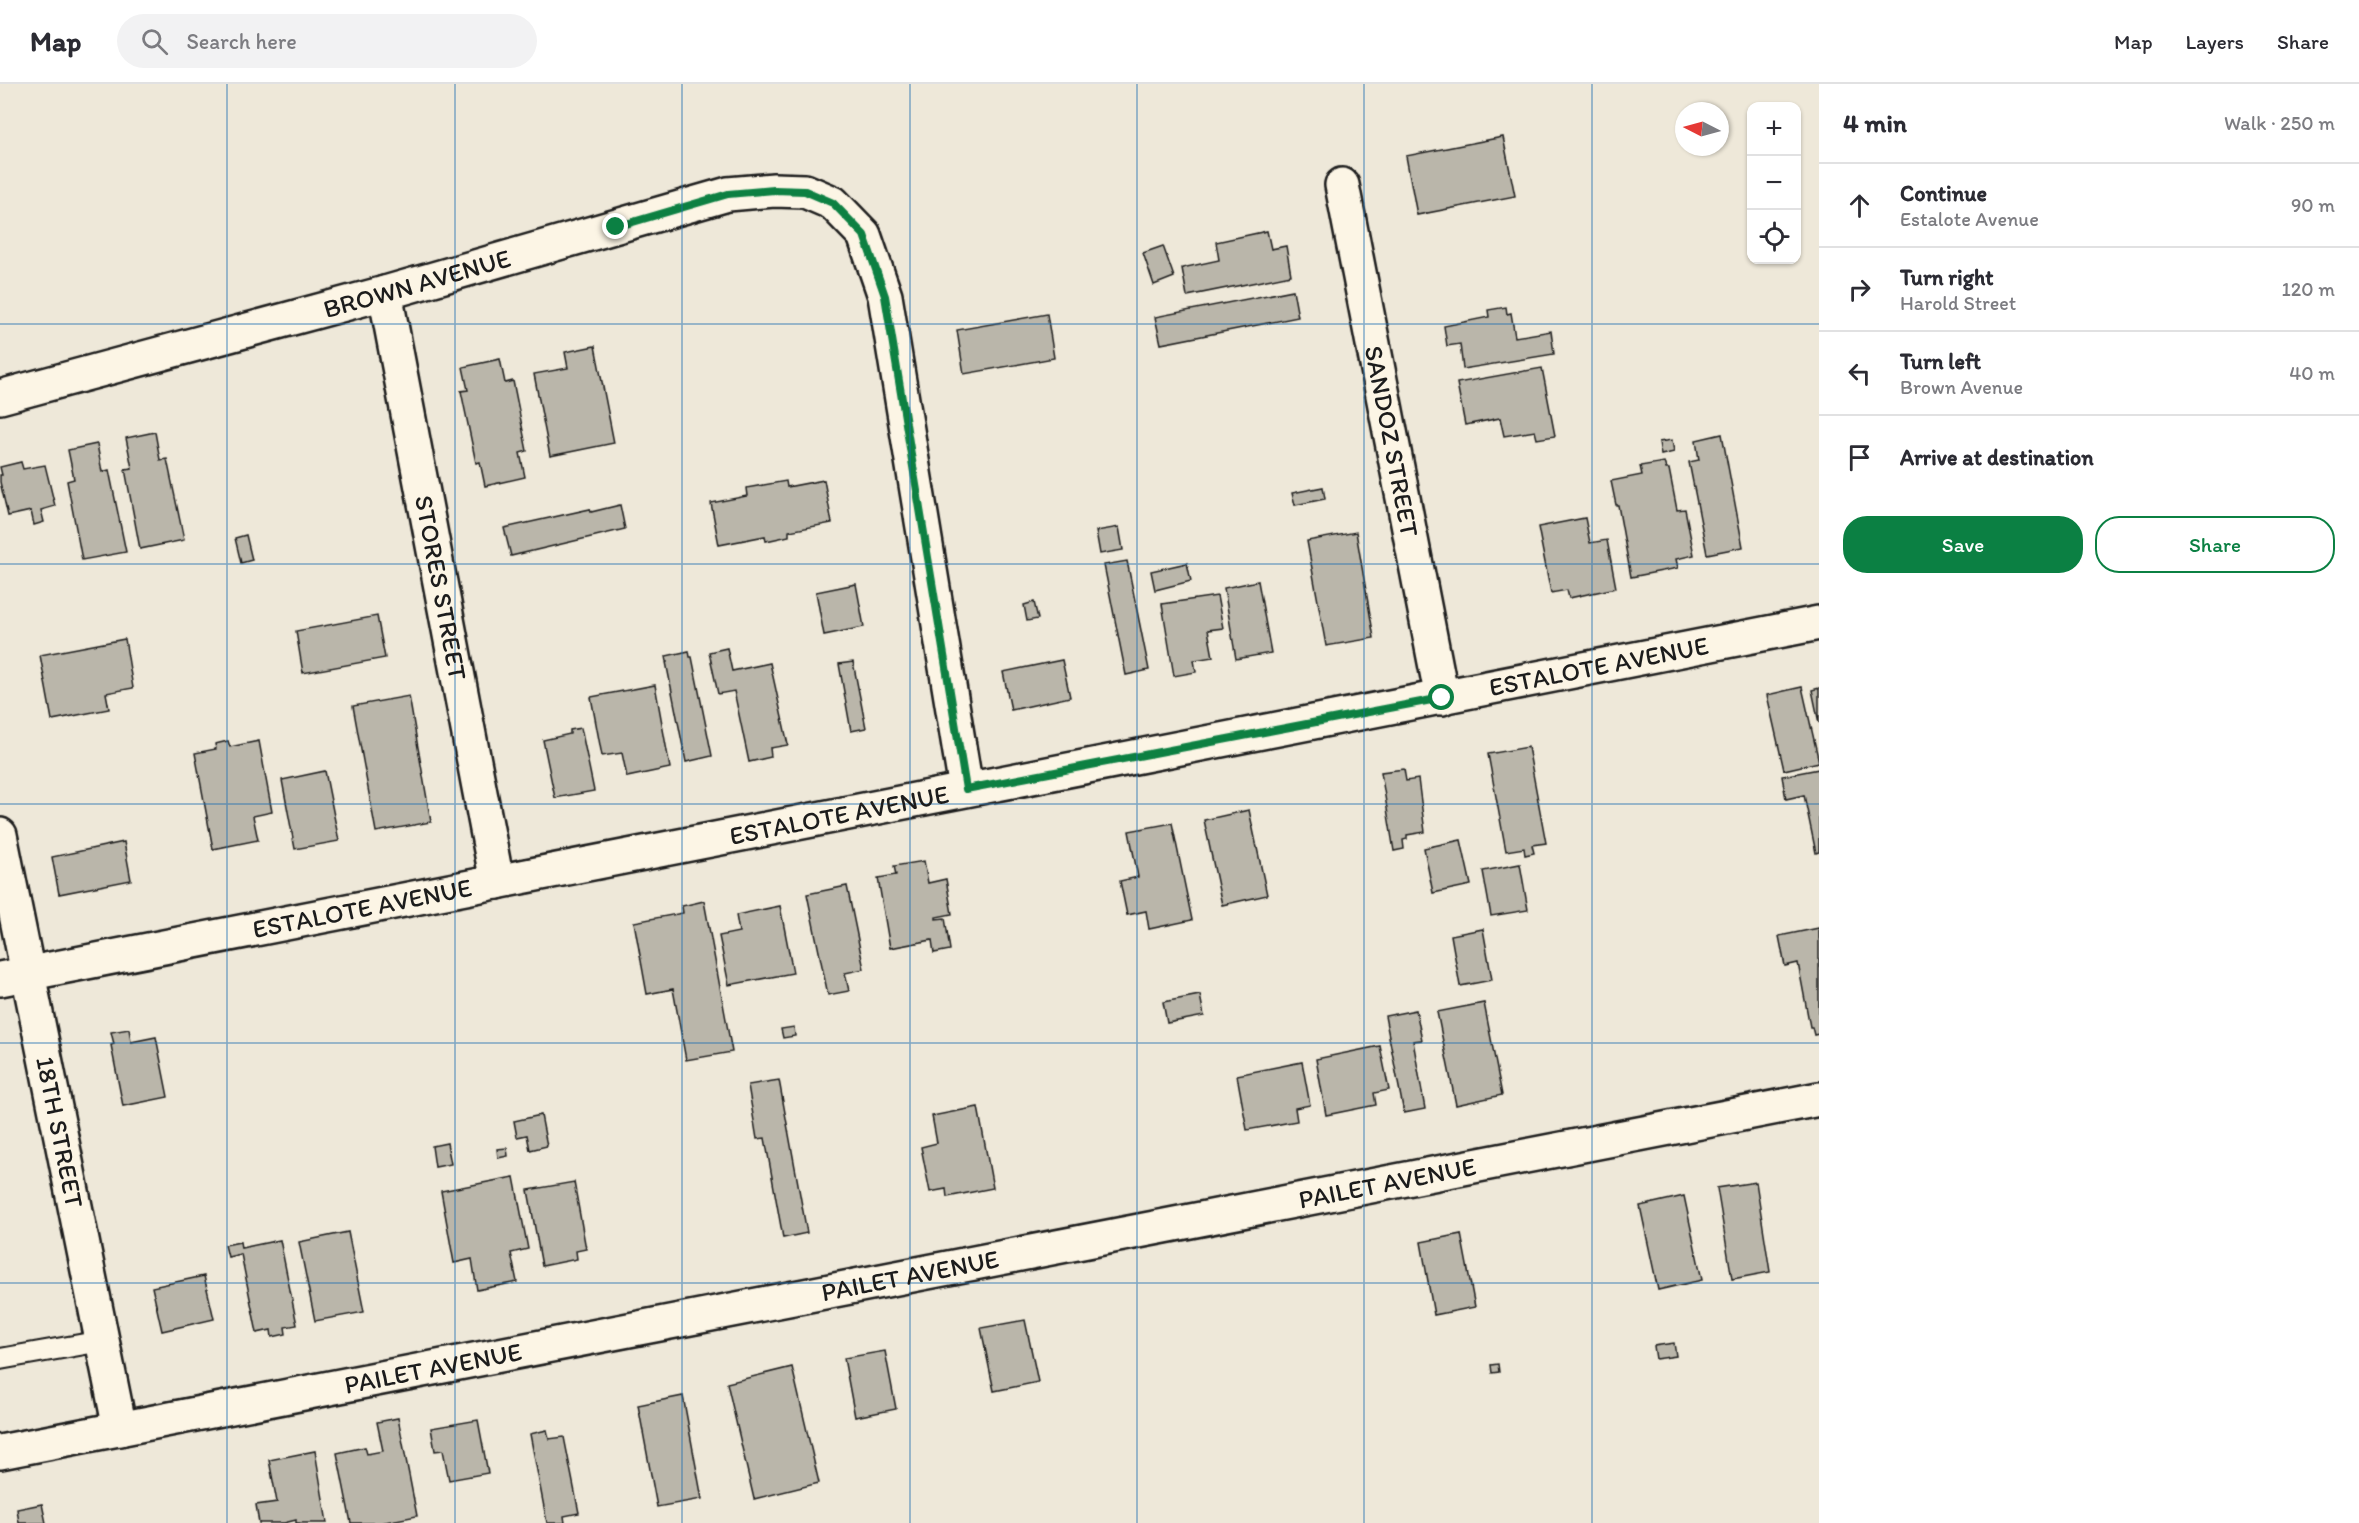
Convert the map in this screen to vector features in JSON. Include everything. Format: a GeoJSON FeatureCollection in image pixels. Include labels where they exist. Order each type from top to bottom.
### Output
{"type":"FeatureCollection","features":[{"type":"Feature","properties":{"kind":"street","name":"SANDOZ STREET"},"geometry":{"type":"LineString","coordinates":[[1342,185],[1442,698]]}},
{"type":"Feature","properties":{"kind":"street","name":"BROWN AVENUE"},"geometry":{"type":"LineString","coordinates":[[0,397],[386,294],[728,194],[774,190],[805,191],[833,203],[864,235],[885,296],[966,789]]}},
{"type":"Feature","properties":{"kind":"street","name":"STORES STREET"},"geometry":{"type":"LineString","coordinates":[[386,294],[497,882]]}},
{"type":"Feature","properties":{"kind":"street","name":"ESTALOTE AVENUE"},"geometry":{"type":"LineString","coordinates":[[14,976],[1819,623]]}},
{"type":"Feature","properties":{"kind":"street","name":"18TH STREET"},"geometry":{"type":"LineString","coordinates":[[0,835],[14,976],[102,1341],[120,1429]]}},
{"type":"Feature","properties":{"kind":"street","name":"PAILET AVENUE"},"geometry":{"type":"LineString","coordinates":[[0,1452],[1819,1099]]}},
{"type":"Feature","properties":{"kind":"lane"},"geometry":{"type":"LineString","coordinates":[[0,1359],[102,1341]]}},
{"type":"Feature","properties":{"kind":"building"},"geometry":{"type":"Polygon","coordinates":[[[1503,137],[1515,196],[1417,215],[1406,156],[1503,137]]]}},
{"type":"Feature","properties":{"kind":"building"},"geometry":{"type":"Polygon","coordinates":[[[1267,231],[1271,249],[1286,246],[1291,275],[1187,296],[1182,268],[1219,260],[1216,242],[1267,231]]]}},
{"type":"Feature","properties":{"kind":"building"},"geometry":{"type":"Polygon","coordinates":[[[1163,246],[1174,277],[1154,285],[1143,253],[1163,246]]]}},
{"type":"Feature","properties":{"kind":"building"},"geometry":{"type":"Polygon","coordinates":[[[1293,290],[1298,317],[1161,344],[1155,317],[1293,290]]]}},
{"type":"Feature","properties":{"kind":"building"},"geometry":{"type":"Polygon","coordinates":[[[1506,307],[1507,314],[1511,313],[1515,337],[1551,331],[1554,354],[1463,369],[1460,344],[1447,346],[1444,326],[1489,317],[1488,310],[1506,307]]]}},
{"type":"Feature","properties":{"kind":"building"},"geometry":{"type":"Polygon","coordinates":[[[1047,314],[1054,358],[964,374],[957,330],[1047,314]]]}},
{"type":"Feature","properties":{"kind":"building"},"geometry":{"type":"Polygon","coordinates":[[[595,346],[614,443],[550,456],[534,374],[568,368],[565,352],[595,346]]]}},
{"type":"Feature","properties":{"kind":"building"},"geometry":{"type":"Polygon","coordinates":[[[500,359],[505,383],[513,381],[527,451],[520,453],[525,477],[485,486],[480,462],[476,463],[461,391],[468,390],[463,367],[500,359]]]}},
{"type":"Feature","properties":{"kind":"building"},"geometry":{"type":"Polygon","coordinates":[[[1542,368],[1555,436],[1537,439],[1535,431],[1504,436],[1500,418],[1465,425],[1457,383],[1542,368]]]}},
{"type":"Feature","properties":{"kind":"building"},"geometry":{"type":"Polygon","coordinates":[[[155,432],[160,460],[167,459],[184,540],[140,549],[125,469],[132,468],[126,438],[155,432]]]}},
{"type":"Feature","properties":{"kind":"building"},"geometry":{"type":"Polygon","coordinates":[[[1722,434],[1743,547],[1707,554],[1689,462],[1699,460],[1696,440],[1722,434]]]}},
{"type":"Feature","properties":{"kind":"building"},"geometry":{"type":"Polygon","coordinates":[[[1672,440],[1674,452],[1661,455],[1659,442],[1672,440]]]}},
{"type":"Feature","properties":{"kind":"building"},"geometry":{"type":"Polygon","coordinates":[[[97,444],[102,472],[109,470],[126,552],[82,560],[67,481],[74,479],[68,450],[97,444]]]}},
{"type":"Feature","properties":{"kind":"building"},"geometry":{"type":"Polygon","coordinates":[[[21,462],[23,469],[45,465],[55,506],[41,510],[44,522],[34,525],[31,511],[8,516],[0,482],[0,475],[2,475],[0,467],[21,462]]]}},
{"type":"Feature","properties":{"kind":"building"},"geometry":{"type":"Polygon","coordinates":[[[1664,462],[1666,469],[1669,469],[1677,510],[1685,509],[1694,555],[1676,559],[1678,568],[1631,577],[1618,505],[1616,505],[1611,481],[1642,475],[1640,466],[1664,462]]]}},
{"type":"Feature","properties":{"kind":"building"},"geometry":{"type":"Polygon","coordinates":[[[824,480],[832,523],[789,531],[789,536],[766,541],[765,536],[719,545],[711,503],[747,496],[746,488],[786,481],[787,487],[824,480]]]}},
{"type":"Feature","properties":{"kind":"building"},"geometry":{"type":"Polygon","coordinates":[[[1323,487],[1325,499],[1295,505],[1292,493],[1323,487]]]}},
{"type":"Feature","properties":{"kind":"building"},"geometry":{"type":"Polygon","coordinates":[[[620,505],[625,529],[511,556],[504,528],[590,509],[591,512],[620,505]]]}},
{"type":"Feature","properties":{"kind":"building"},"geometry":{"type":"Polygon","coordinates":[[[1585,518],[1590,543],[1607,540],[1616,588],[1569,598],[1567,590],[1551,593],[1538,527],[1585,518]]]}},
{"type":"Feature","properties":{"kind":"building"},"geometry":{"type":"Polygon","coordinates":[[[1119,527],[1123,550],[1100,554],[1096,531],[1119,527]]]}},
{"type":"Feature","properties":{"kind":"building"},"geometry":{"type":"Polygon","coordinates":[[[1356,532],[1374,638],[1326,646],[1307,541],[1356,532]]]}},
{"type":"Feature","properties":{"kind":"building"},"geometry":{"type":"Polygon","coordinates":[[[246,535],[252,560],[241,563],[235,538],[246,535]]]}},
{"type":"Feature","properties":{"kind":"building"},"geometry":{"type":"Polygon","coordinates":[[[1127,561],[1149,670],[1126,675],[1104,565],[1127,561]]]}},
{"type":"Feature","properties":{"kind":"building"},"geometry":{"type":"Polygon","coordinates":[[[1187,563],[1191,581],[1155,590],[1151,571],[1187,563]]]}},
{"type":"Feature","properties":{"kind":"building"},"geometry":{"type":"Polygon","coordinates":[[[1258,581],[1271,653],[1236,659],[1224,588],[1258,581]]]}},
{"type":"Feature","properties":{"kind":"building"},"geometry":{"type":"Polygon","coordinates":[[[856,584],[864,627],[824,635],[816,592],[856,584]]]}},
{"type":"Feature","properties":{"kind":"building"},"geometry":{"type":"Polygon","coordinates":[[[1217,596],[1223,628],[1208,630],[1213,657],[1194,660],[1196,672],[1174,676],[1162,604],[1217,596]]]}},
{"type":"Feature","properties":{"kind":"building"},"geometry":{"type":"Polygon","coordinates":[[[1034,602],[1038,619],[1027,621],[1024,605],[1034,602]]]}},
{"type":"Feature","properties":{"kind":"building"},"geometry":{"type":"Polygon","coordinates":[[[377,616],[385,658],[303,673],[296,631],[377,616]]]}},
{"type":"Feature","properties":{"kind":"building"},"geometry":{"type":"Polygon","coordinates":[[[125,639],[133,688],[106,693],[109,709],[52,720],[40,655],[125,639]]]}},
{"type":"Feature","properties":{"kind":"building"},"geometry":{"type":"Polygon","coordinates":[[[727,648],[732,671],[770,663],[788,745],[770,748],[771,757],[749,762],[734,691],[718,694],[709,652],[727,648]]]}},
{"type":"Feature","properties":{"kind":"building"},"geometry":{"type":"Polygon","coordinates":[[[689,651],[712,756],[686,762],[666,656],[689,651]]]}},
{"type":"Feature","properties":{"kind":"building"},"geometry":{"type":"Polygon","coordinates":[[[1062,660],[1070,697],[1011,710],[1003,672],[1062,660]]]}},
{"type":"Feature","properties":{"kind":"building"},"geometry":{"type":"Polygon","coordinates":[[[853,662],[866,728],[851,731],[839,664],[853,662]]]}},
{"type":"Feature","properties":{"kind":"building"},"geometry":{"type":"Polygon","coordinates":[[[655,685],[670,768],[627,777],[622,753],[602,756],[591,697],[655,685]]]}},
{"type":"Feature","properties":{"kind":"building"},"geometry":{"type":"Polygon","coordinates":[[[1802,687],[1819,762],[1784,770],[1767,695],[1802,687]]]}},
{"type":"Feature","properties":{"kind":"building"},"geometry":{"type":"Polygon","coordinates":[[[1819,688],[1819,723],[1812,690],[1819,688]]]}},
{"type":"Feature","properties":{"kind":"building"},"geometry":{"type":"Polygon","coordinates":[[[409,696],[431,822],[376,832],[353,706],[409,696]]]}},
{"type":"Feature","properties":{"kind":"building"},"geometry":{"type":"Polygon","coordinates":[[[581,728],[594,791],[555,798],[543,740],[570,734],[570,730],[581,728]]]}},
{"type":"Feature","properties":{"kind":"building"},"geometry":{"type":"Polygon","coordinates":[[[228,741],[230,747],[259,741],[272,812],[253,816],[258,840],[213,849],[195,753],[216,749],[215,744],[228,741]]]}},
{"type":"Feature","properties":{"kind":"building"},"geometry":{"type":"Polygon","coordinates":[[[1528,747],[1546,843],[1532,845],[1534,853],[1525,855],[1524,848],[1506,851],[1488,754],[1528,747]]]}},
{"type":"Feature","properties":{"kind":"building"},"geometry":{"type":"Polygon","coordinates":[[[1404,769],[1406,781],[1418,779],[1425,832],[1407,835],[1407,839],[1403,840],[1404,849],[1394,851],[1381,772],[1404,769]]]}},
{"type":"Feature","properties":{"kind":"building"},"geometry":{"type":"Polygon","coordinates":[[[1819,769],[1819,852],[1816,853],[1804,795],[1786,799],[1782,776],[1819,769]]]}},
{"type":"Feature","properties":{"kind":"building"},"geometry":{"type":"Polygon","coordinates":[[[325,771],[339,841],[295,849],[282,780],[325,771]]]}},
{"type":"Feature","properties":{"kind":"building"},"geometry":{"type":"Polygon","coordinates":[[[1249,810],[1267,895],[1222,905],[1204,820],[1249,810]]]}},
{"type":"Feature","properties":{"kind":"building"},"geometry":{"type":"Polygon","coordinates":[[[1172,823],[1192,920],[1149,929],[1146,911],[1127,915],[1120,881],[1138,877],[1129,831],[1172,823]]]}},
{"type":"Feature","properties":{"kind":"building"},"geometry":{"type":"Polygon","coordinates":[[[1461,840],[1471,885],[1433,893],[1424,848],[1461,840]]]}},
{"type":"Feature","properties":{"kind":"building"},"geometry":{"type":"Polygon","coordinates":[[[124,842],[131,880],[59,894],[52,857],[124,842]]]}},
{"type":"Feature","properties":{"kind":"building"},"geometry":{"type":"Polygon","coordinates":[[[924,861],[928,883],[946,879],[952,914],[936,917],[936,919],[945,918],[950,950],[934,953],[932,940],[890,948],[878,878],[896,875],[894,866],[924,861]]]}},
{"type":"Feature","properties":{"kind":"building"},"geometry":{"type":"Polygon","coordinates":[[[1520,864],[1528,910],[1491,916],[1483,871],[1520,864]]]}},
{"type":"Feature","properties":{"kind":"building"},"geometry":{"type":"Polygon","coordinates":[[[847,886],[864,969],[845,973],[849,991],[828,995],[807,894],[847,886]]]}},
{"type":"Feature","properties":{"kind":"building"},"geometry":{"type":"Polygon","coordinates":[[[704,901],[732,1052],[686,1060],[673,989],[647,994],[634,922],[683,913],[682,906],[704,901]]]}},
{"type":"Feature","properties":{"kind":"building"},"geometry":{"type":"Polygon","coordinates":[[[780,906],[793,973],[729,985],[719,936],[739,932],[736,915],[780,906]]]}},
{"type":"Feature","properties":{"kind":"building"},"geometry":{"type":"Polygon","coordinates":[[[1819,928],[1819,1034],[1814,1035],[1810,1027],[1798,963],[1785,966],[1779,936],[1819,928]]]}},
{"type":"Feature","properties":{"kind":"building"},"geometry":{"type":"Polygon","coordinates":[[[1483,929],[1492,980],[1460,986],[1451,935],[1483,929]]]}},
{"type":"Feature","properties":{"kind":"building"},"geometry":{"type":"Polygon","coordinates":[[[1200,995],[1204,1016],[1167,1023],[1163,1002],[1200,995]]]}},
{"type":"Feature","properties":{"kind":"building"},"geometry":{"type":"Polygon","coordinates":[[[1484,1003],[1502,1095],[1456,1105],[1437,1012],[1484,1003]]]}},
{"type":"Feature","properties":{"kind":"building"},"geometry":{"type":"Polygon","coordinates":[[[1416,1010],[1422,1040],[1413,1041],[1425,1109],[1404,1113],[1385,1016],[1416,1010]]]}},
{"type":"Feature","properties":{"kind":"building"},"geometry":{"type":"Polygon","coordinates":[[[794,1027],[795,1036],[783,1038],[781,1029],[794,1027]]]}},
{"type":"Feature","properties":{"kind":"building"},"geometry":{"type":"Polygon","coordinates":[[[129,1029],[131,1042],[156,1037],[168,1097],[123,1106],[111,1045],[114,1044],[111,1032],[129,1029]]]}},
{"type":"Feature","properties":{"kind":"building"},"geometry":{"type":"Polygon","coordinates":[[[1380,1046],[1389,1090],[1374,1093],[1376,1105],[1326,1115],[1316,1059],[1380,1046]]]}},
{"type":"Feature","properties":{"kind":"building"},"geometry":{"type":"Polygon","coordinates":[[[1302,1062],[1310,1105],[1295,1108],[1297,1121],[1247,1130],[1237,1075],[1302,1062]]]}},
{"type":"Feature","properties":{"kind":"building"},"geometry":{"type":"Polygon","coordinates":[[[779,1080],[807,1233],[783,1238],[765,1138],[757,1139],[748,1085],[779,1080]]]}},
{"type":"Feature","properties":{"kind":"building"},"geometry":{"type":"Polygon","coordinates":[[[978,1107],[993,1188],[947,1197],[946,1189],[930,1192],[921,1147],[937,1143],[932,1116],[978,1107]]]}},
{"type":"Feature","properties":{"kind":"building"},"geometry":{"type":"Polygon","coordinates":[[[541,1115],[547,1146],[530,1150],[527,1135],[517,1137],[514,1121],[541,1115]]]}},
{"type":"Feature","properties":{"kind":"building"},"geometry":{"type":"Polygon","coordinates":[[[447,1143],[451,1164],[435,1167],[432,1146],[447,1143]]]}},
{"type":"Feature","properties":{"kind":"building"},"geometry":{"type":"Polygon","coordinates":[[[507,1148],[508,1156],[498,1158],[497,1149],[507,1148]]]}},
{"type":"Feature","properties":{"kind":"building"},"geometry":{"type":"Polygon","coordinates":[[[514,1177],[528,1249],[511,1253],[517,1282],[477,1290],[472,1259],[454,1263],[441,1191],[514,1177]]]}},
{"type":"Feature","properties":{"kind":"building"},"geometry":{"type":"Polygon","coordinates":[[[574,1182],[586,1249],[576,1251],[577,1259],[542,1266],[528,1190],[574,1182]]]}},
{"type":"Feature","properties":{"kind":"building"},"geometry":{"type":"Polygon","coordinates":[[[1756,1182],[1770,1272],[1732,1279],[1717,1188],[1756,1182]]]}},
{"type":"Feature","properties":{"kind":"building"},"geometry":{"type":"Polygon","coordinates":[[[1684,1196],[1702,1280],[1658,1290],[1640,1206],[1684,1196]]]}},
{"type":"Feature","properties":{"kind":"building"},"geometry":{"type":"Polygon","coordinates":[[[348,1232],[364,1312],[315,1321],[299,1242],[348,1232]]]}},
{"type":"Feature","properties":{"kind":"building"},"geometry":{"type":"Polygon","coordinates":[[[1461,1234],[1475,1307],[1434,1315],[1421,1242],[1461,1234]]]}},
{"type":"Feature","properties":{"kind":"building"},"geometry":{"type":"Polygon","coordinates":[[[280,1240],[297,1325],[285,1327],[286,1334],[272,1337],[271,1330],[257,1333],[241,1254],[228,1257],[225,1245],[240,1242],[241,1248],[280,1240]]]}},
{"type":"Feature","properties":{"kind":"building"},"geometry":{"type":"Polygon","coordinates":[[[204,1276],[214,1319],[162,1331],[152,1287],[204,1276]]]}},
{"type":"Feature","properties":{"kind":"building"},"geometry":{"type":"Polygon","coordinates":[[[1025,1320],[1038,1382],[994,1391],[981,1328],[1025,1320]]]}},
{"type":"Feature","properties":{"kind":"building"},"geometry":{"type":"Polygon","coordinates":[[[1674,1343],[1676,1356],[1656,1359],[1654,1346],[1674,1343]]]}},
{"type":"Feature","properties":{"kind":"building"},"geometry":{"type":"Polygon","coordinates":[[[885,1351],[896,1409],[855,1417],[844,1358],[885,1351]]]}},
{"type":"Feature","properties":{"kind":"building"},"geometry":{"type":"Polygon","coordinates":[[[1498,1364],[1499,1372],[1492,1373],[1491,1365],[1498,1364]]]}},
{"type":"Feature","properties":{"kind":"building"},"geometry":{"type":"Polygon","coordinates":[[[792,1367],[819,1483],[754,1499],[727,1383],[792,1367]]]}},
{"type":"Feature","properties":{"kind":"building"},"geometry":{"type":"Polygon","coordinates":[[[683,1396],[702,1499],[657,1507],[638,1405],[683,1396]]]}},
{"type":"Feature","properties":{"kind":"building"},"geometry":{"type":"Polygon","coordinates":[[[398,1418],[417,1516],[380,1523],[351,1523],[337,1453],[365,1447],[367,1454],[383,1451],[377,1422],[398,1418]]]}},
{"type":"Feature","properties":{"kind":"building"},"geometry":{"type":"Polygon","coordinates":[[[478,1420],[488,1473],[449,1480],[443,1450],[435,1451],[431,1428],[478,1420]]]}},
{"type":"Feature","properties":{"kind":"building"},"geometry":{"type":"Polygon","coordinates":[[[547,1430],[549,1439],[564,1437],[579,1513],[564,1516],[565,1523],[547,1523],[530,1434],[547,1430]]]}},
{"type":"Feature","properties":{"kind":"building"},"geometry":{"type":"Polygon","coordinates":[[[315,1451],[327,1523],[296,1523],[296,1520],[284,1523],[259,1523],[256,1505],[277,1502],[269,1460],[315,1451]]]}},
{"type":"Feature","properties":{"kind":"building"},"geometry":{"type":"Polygon","coordinates":[[[42,1504],[46,1523],[19,1523],[17,1509],[42,1504]]]}},
{"type":"Feature","properties":{"kind":"route"},"geometry":{"type":"LineString","coordinates":[[616,227],[728,194],[774,190],[805,191],[833,203],[864,235],[885,296],[966,789],[1442,698]]}}]}
